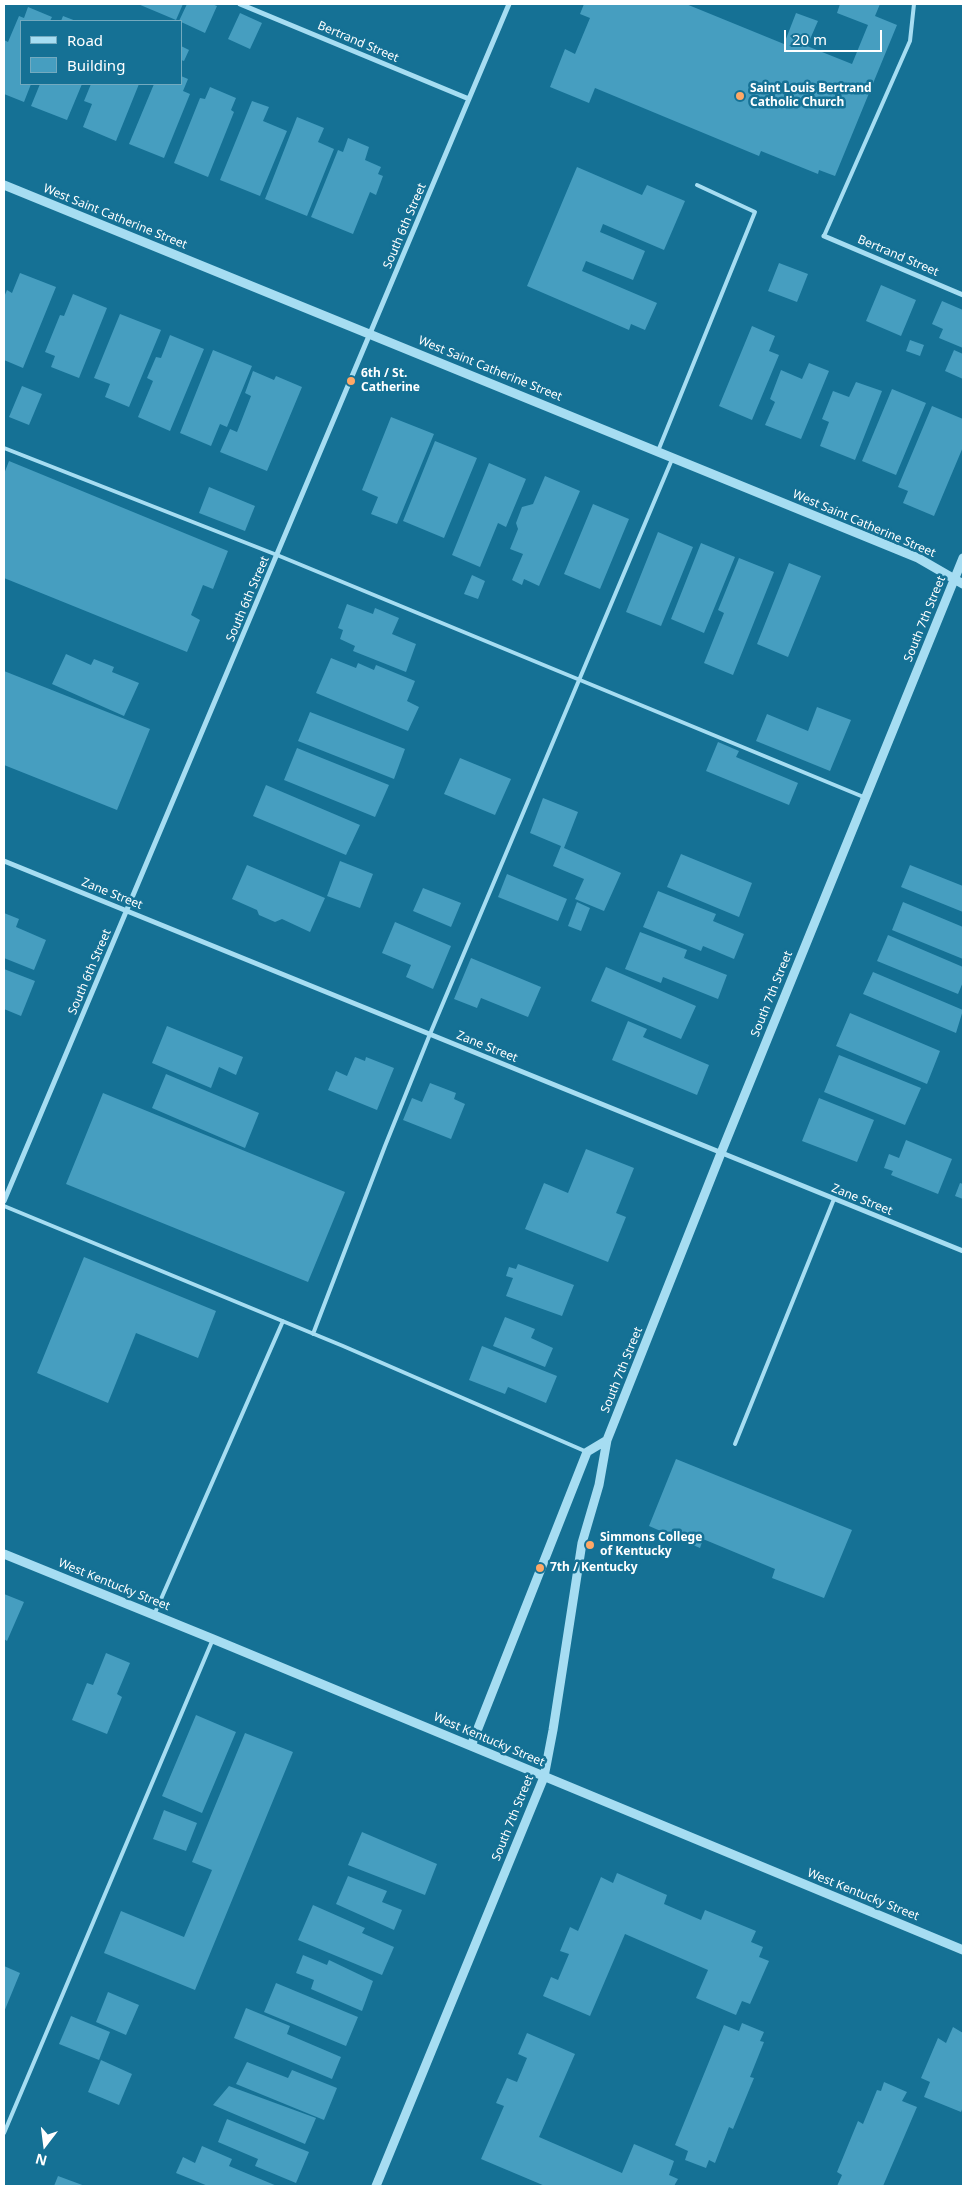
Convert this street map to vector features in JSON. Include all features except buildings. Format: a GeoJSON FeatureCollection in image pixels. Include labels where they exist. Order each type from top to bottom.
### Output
{"type":"FeatureCollection","features":[{"type":"Feature","properties":{"kind":"street","name":"Bertrand Street"},"geometry":{"type":"LineString","coordinates":[[240,4],[469,99]]}},
{"type":"Feature","properties":{"kind":"street","name":"South 6th Street"},"geometry":{"type":"LineString","coordinates":[[4,1201],[509,4]]}},
{"type":"Feature","properties":{"kind":"street","name":"West Saint Catherine Street"},"geometry":{"type":"LineString","coordinates":[[4,186],[918,558],[959,581]]}},
{"type":"Feature","properties":{"kind":"street","name":"Bertrand Street"},"geometry":{"type":"LineString","coordinates":[[824,236],[963,295]]}},
{"type":"Feature","properties":{"kind":"street","name":"South 7th Street"},"geometry":{"type":"LineString","coordinates":[[376,2186],[544,1777],[582,1543],[598,1485],[607,1440],[721,1153],[866,798],[959,581],[963,558]]}},
{"type":"Feature","properties":{"kind":"street","name":"Zane Street"},"geometry":{"type":"LineString","coordinates":[[4,861],[963,1251]]}},
{"type":"Feature","properties":{"kind":"street"},"geometry":{"type":"LineString","coordinates":[[471,1746],[587,1452],[607,1440]]}},
{"type":"Feature","properties":{"kind":"street","name":"West Kentucky Street"},"geometry":{"type":"LineString","coordinates":[[4,1554],[963,1950]]}},
{"type":"Feature","properties":{"kind":"lane"},"geometry":{"type":"LineString","coordinates":[[824,236],[910,41],[914,4]]}},
{"type":"Feature","properties":{"kind":"lane"},"geometry":{"type":"LineString","coordinates":[[658,451],[755,212],[697,185]]}},
{"type":"Feature","properties":{"kind":"lane"},"geometry":{"type":"LineString","coordinates":[[4,448],[277,555],[866,798]]}},
{"type":"Feature","properties":{"kind":"lane"},"geometry":{"type":"LineString","coordinates":[[313,1334],[384,1146],[430,1034],[673,458]]}},
{"type":"Feature","properties":{"kind":"lane"},"geometry":{"type":"LineString","coordinates":[[735,1444],[834,1199]]}},
{"type":"Feature","properties":{"kind":"lane"},"geometry":{"type":"LineString","coordinates":[[4,1206],[283,1321],[587,1452]]}},
{"type":"Feature","properties":{"kind":"lane"},"geometry":{"type":"LineString","coordinates":[[154,1615],[283,1321]]}},
{"type":"Feature","properties":{"kind":"lane"},"geometry":{"type":"LineString","coordinates":[[4,2133],[213,1639]]}},
{"type":"Feature","properties":{"kind":"place","name":"Saint Louis Bertrand Catholic Church"},"geometry":{"type":"Point","coordinates":[740,96]}},
{"type":"Feature","properties":{"kind":"place","name":"6th / St. Catherine"},"geometry":{"type":"Point","coordinates":[351,381]}},
{"type":"Feature","properties":{"kind":"place","name":"Simmons College of Kentucky"},"geometry":{"type":"Point","coordinates":[590,1545]}},
{"type":"Feature","properties":{"kind":"place","name":"7th / Kentucky"},"geometry":{"type":"Point","coordinates":[540,1568]}}]}
